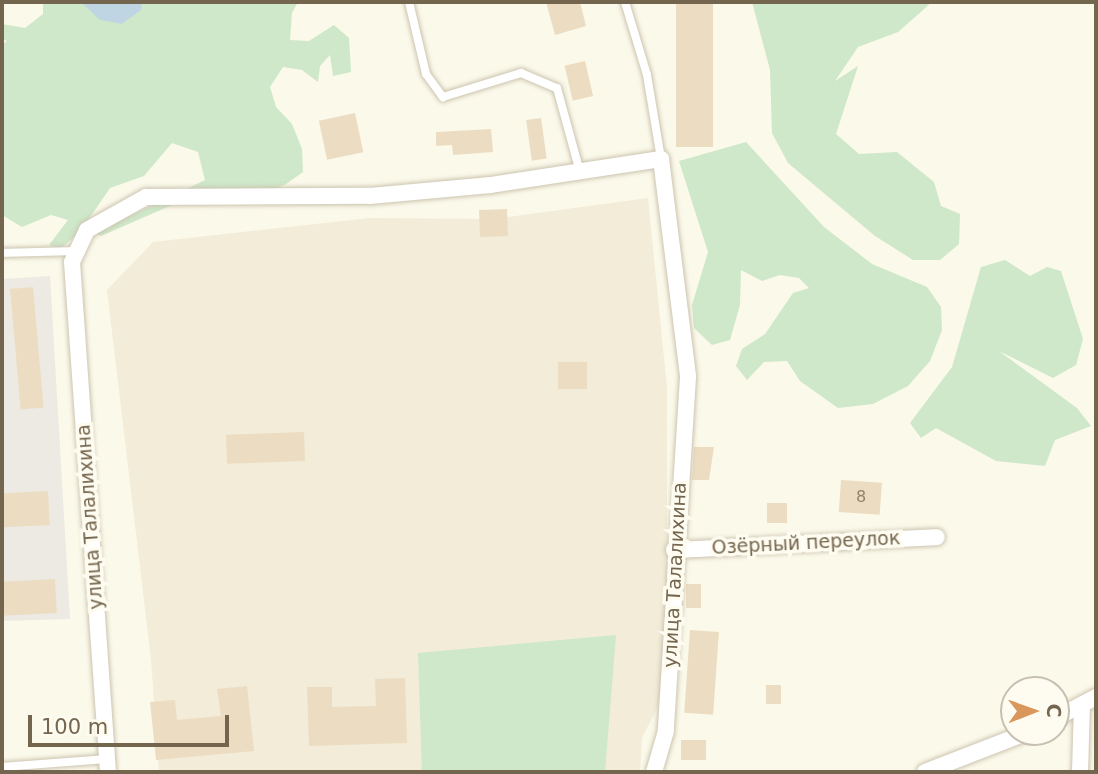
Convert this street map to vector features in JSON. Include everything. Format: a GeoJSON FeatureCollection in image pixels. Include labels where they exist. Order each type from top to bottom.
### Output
{"type":"FeatureCollection","features":[{"type":"Feature","properties":{"kind":"street"},"geometry":{"type":"LineString","coordinates":[[73,257],[87,230],[146,197],[370,196],[580,172],[661,159]]}},
{"type":"Feature","properties":{"kind":"street","name":"улица Талалихина"},"geometry":{"type":"LineString","coordinates":[[654,772],[666,731],[674,550],[688,377],[661,159]]}},
{"type":"Feature","properties":{"kind":"street","name":"улица Талалихина"},"geometry":{"type":"LineString","coordinates":[[73,257],[107,766]]}},
{"type":"Feature","properties":{"kind":"street","name":"Озёрный переулок"},"geometry":{"type":"LineString","coordinates":[[674,550],[937,537]]}},
{"type":"Feature","properties":{"kind":"street"},"geometry":{"type":"LineString","coordinates":[[1070,711],[1089,701]]}},
{"type":"Feature","properties":{"kind":"street"},"geometry":{"type":"LineString","coordinates":[[1080,772],[1089,701]]}},
{"type":"Feature","properties":{"kind":"street"},"geometry":{"type":"LineString","coordinates":[[925,772],[1000,743]]}},
{"type":"Feature","properties":{"kind":"lane"},"geometry":{"type":"LineString","coordinates":[[409,2],[426,74],[443,97],[521,73],[557,89],[580,172]]}},
{"type":"Feature","properties":{"kind":"lane"},"geometry":{"type":"LineString","coordinates":[[625,2],[647,75],[661,159]]}},
{"type":"Feature","properties":{"kind":"lane"},"geometry":{"type":"LineString","coordinates":[[2,253],[73,257]]}},
{"type":"Feature","properties":{"kind":"lane"},"geometry":{"type":"LineString","coordinates":[[2,767],[107,766]]}},
{"type":"Feature","properties":{"kind":"shaded area"},"geometry":{"type":"Polygon","coordinates":[[[648,198],[667,388],[667,528],[680,662],[642,738],[640,772],[159,772],[151,659],[107,290],[153,242],[370,218],[493,219],[648,198]]]}},
{"type":"Feature","properties":{"kind":"shaded area"},"geometry":{"type":"Polygon","coordinates":[[[50,276],[70,619],[2,621],[2,279],[50,276]]]}},
{"type":"Feature","properties":{"kind":"green space"},"geometry":{"type":"Polygon","coordinates":[[[43,2],[298,2],[292,13],[290,40],[309,41],[334,25],[349,38],[351,72],[333,76],[330,55],[320,66],[318,82],[302,70],[283,67],[270,87],[276,107],[292,124],[302,149],[303,172],[286,184],[263,195],[172,205],[101,236],[94,233],[205,180],[198,152],[172,143],[144,176],[110,188],[80,232],[60,249],[49,245],[68,220],[51,215],[22,227],[2,215],[2,45],[7,41],[2,39],[2,24],[25,28],[43,14],[43,2]]]}},
{"type":"Feature","properties":{"kind":"green space"},"geometry":{"type":"Polygon","coordinates":[[[752,2],[932,2],[898,32],[858,47],[835,81],[858,66],[836,134],[859,154],[897,152],[934,182],[941,206],[960,214],[959,244],[940,260],[913,260],[875,236],[788,163],[772,133],[770,70],[752,2]]]}},
{"type":"Feature","properties":{"kind":"green space"},"geometry":{"type":"Polygon","coordinates":[[[746,142],[824,227],[872,264],[927,287],[941,307],[942,330],[930,361],[908,386],[873,404],[838,408],[800,381],[787,361],[764,362],[747,380],[736,366],[742,349],[765,334],[793,293],[809,288],[799,278],[780,275],[762,281],[741,270],[740,305],[730,340],[712,345],[694,328],[692,305],[708,252],[679,161],[746,142]]]}},
{"type":"Feature","properties":{"kind":"green space"},"geometry":{"type":"Polygon","coordinates":[[[1005,260],[1030,276],[1047,267],[1061,271],[1083,339],[1076,365],[1053,378],[999,351],[1077,408],[1091,426],[1055,440],[1045,466],[996,461],[936,428],[921,438],[910,423],[952,367],[981,267],[1005,260]]]}},
{"type":"Feature","properties":{"kind":"green space"},"geometry":{"type":"Polygon","coordinates":[[[616,635],[605,772],[422,772],[418,653],[616,635]]]}},
{"type":"Feature","properties":{"kind":"water"},"geometry":{"type":"Polygon","coordinates":[[[81,2],[142,2],[141,10],[122,24],[100,20],[81,2]]]}},
{"type":"Feature","properties":{"kind":"building"},"geometry":{"type":"Polygon","coordinates":[[[546,2],[580,2],[586,26],[555,35],[546,2]]]}},
{"type":"Feature","properties":{"kind":"building"},"geometry":{"type":"Polygon","coordinates":[[[676,2],[713,2],[713,147],[676,147],[676,2]]]}},
{"type":"Feature","properties":{"kind":"building"},"geometry":{"type":"Polygon","coordinates":[[[585,61],[593,96],[573,101],[565,66],[585,61]]]}},
{"type":"Feature","properties":{"kind":"building"},"geometry":{"type":"Polygon","coordinates":[[[355,113],[363,152],[327,160],[319,121],[355,113]]]}},
{"type":"Feature","properties":{"kind":"building"},"geometry":{"type":"Polygon","coordinates":[[[541,118],[547,159],[532,161],[526,120],[541,118]]]}},
{"type":"Feature","properties":{"kind":"building"},"geometry":{"type":"Polygon","coordinates":[[[491,129],[493,152],[453,155],[452,145],[436,146],[436,132],[491,129]]]}},
{"type":"Feature","properties":{"kind":"building"},"geometry":{"type":"Polygon","coordinates":[[[507,209],[508,236],[480,237],[479,210],[507,209]]]}},
{"type":"Feature","properties":{"kind":"building"},"geometry":{"type":"Polygon","coordinates":[[[33,287],[44,408],[21,410],[10,289],[33,287]]]}},
{"type":"Feature","properties":{"kind":"building"},"geometry":{"type":"Polygon","coordinates":[[[558,362],[587,362],[587,389],[558,389],[558,362]]]}},
{"type":"Feature","properties":{"kind":"building"},"geometry":{"type":"Polygon","coordinates":[[[304,432],[305,461],[227,464],[226,435],[304,432]]]}},
{"type":"Feature","properties":{"kind":"building"},"geometry":{"type":"Polygon","coordinates":[[[694,447],[714,447],[709,480],[692,480],[694,447]]]}},
{"type":"Feature","properties":{"kind":"building"},"geometry":{"type":"Polygon","coordinates":[[[841,480],[882,483],[880,515],[839,512],[841,480]]]}},
{"type":"Feature","properties":{"kind":"building"},"geometry":{"type":"Polygon","coordinates":[[[48,491],[50,525],[4,527],[2,493],[48,491]]]}},
{"type":"Feature","properties":{"kind":"building"},"geometry":{"type":"Polygon","coordinates":[[[767,503],[787,503],[787,523],[767,523],[767,503]]]}},
{"type":"Feature","properties":{"kind":"building"},"geometry":{"type":"Polygon","coordinates":[[[55,579],[57,613],[4,616],[2,582],[55,579]]]}},
{"type":"Feature","properties":{"kind":"building"},"geometry":{"type":"Polygon","coordinates":[[[686,584],[701,584],[701,608],[686,608],[686,584]]]}},
{"type":"Feature","properties":{"kind":"building"},"geometry":{"type":"Polygon","coordinates":[[[690,630],[719,632],[713,715],[684,713],[690,630]]]}},
{"type":"Feature","properties":{"kind":"building"},"geometry":{"type":"Polygon","coordinates":[[[405,678],[407,743],[309,746],[307,687],[332,687],[332,707],[376,706],[375,679],[405,678]]]}},
{"type":"Feature","properties":{"kind":"building"},"geometry":{"type":"Polygon","coordinates":[[[766,685],[781,685],[781,704],[766,704],[766,685]]]}},
{"type":"Feature","properties":{"kind":"building"},"geometry":{"type":"Polygon","coordinates":[[[247,686],[254,751],[156,760],[150,702],[175,700],[177,720],[221,716],[217,689],[247,686]]]}},
{"type":"Feature","properties":{"kind":"building"},"geometry":{"type":"Polygon","coordinates":[[[681,740],[706,740],[706,760],[681,760],[681,740]]]}}]}
